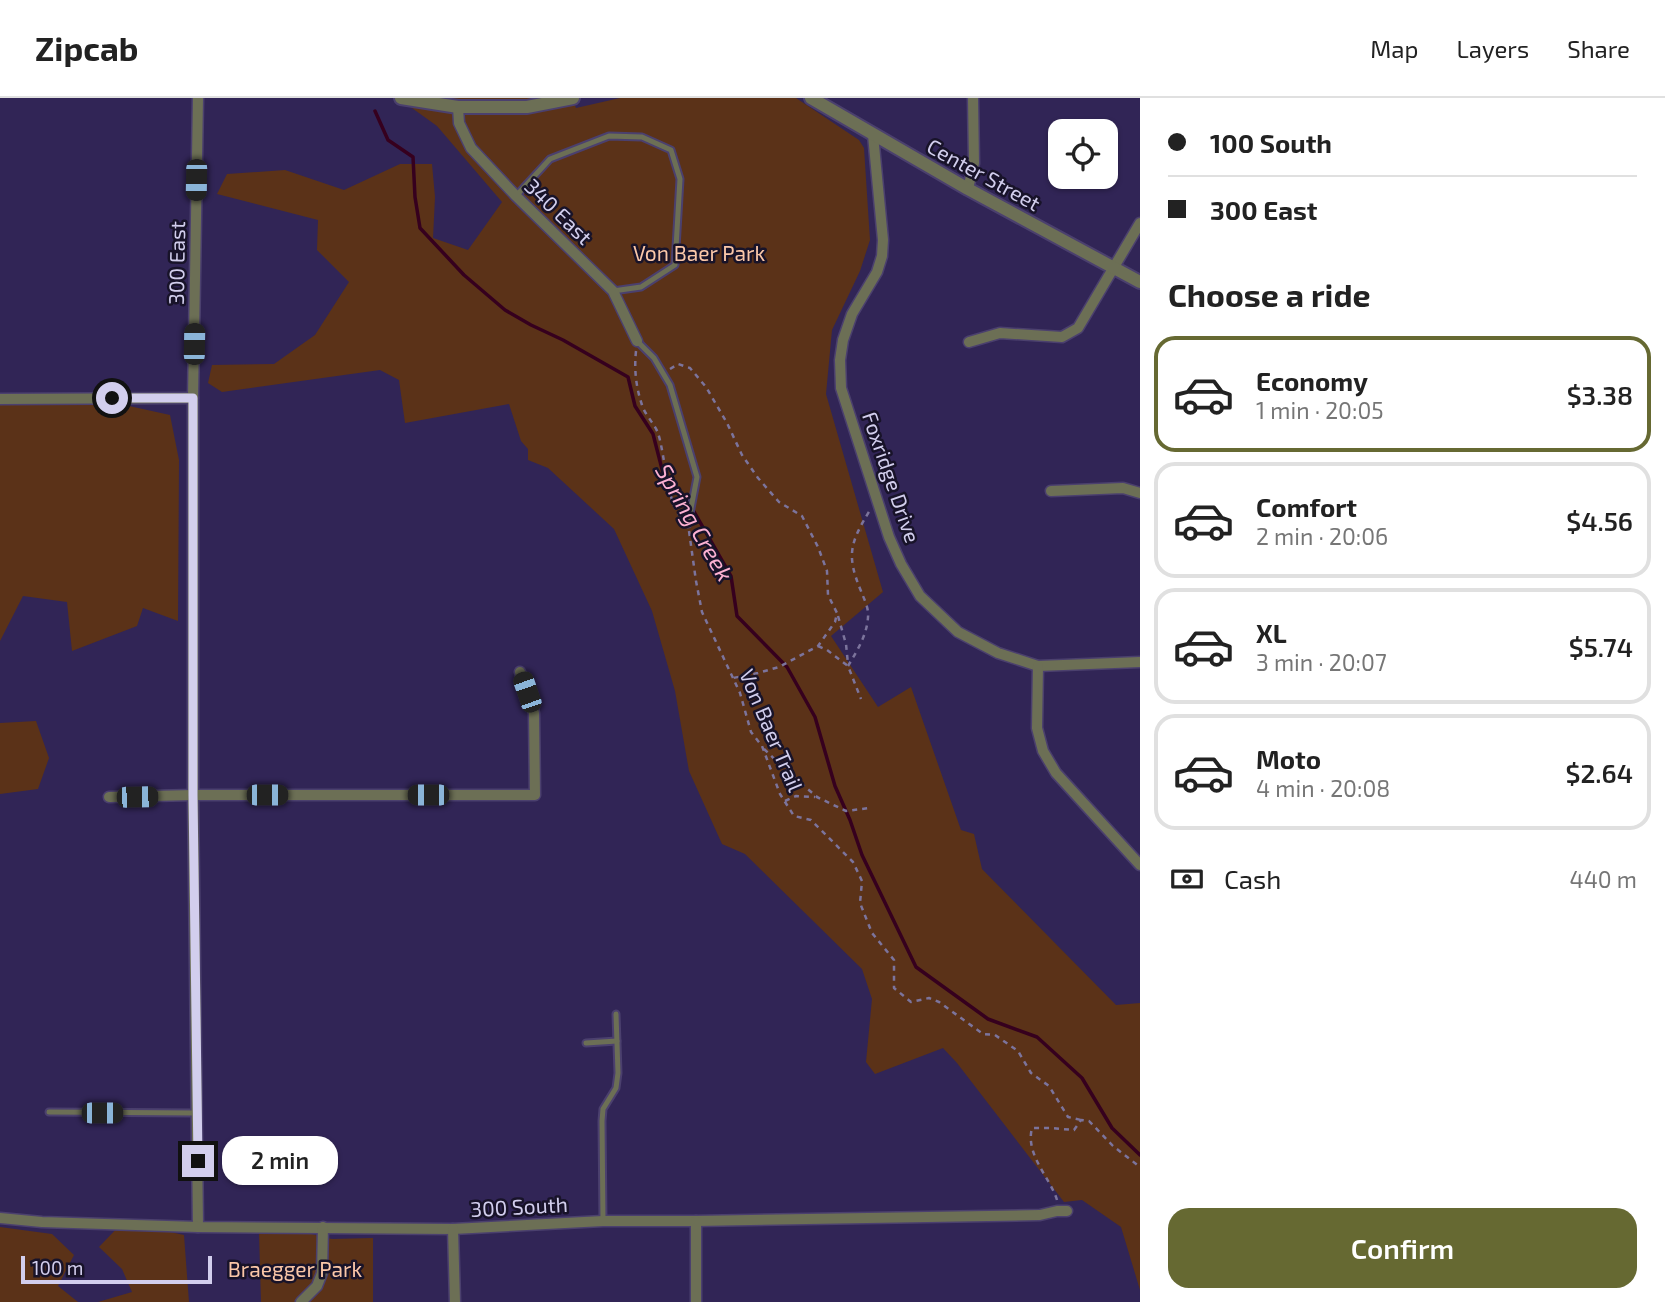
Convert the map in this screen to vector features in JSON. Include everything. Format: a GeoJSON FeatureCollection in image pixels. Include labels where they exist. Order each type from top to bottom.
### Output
{"type":"FeatureCollection","features":[{"type":"Feature","properties":{"kind":"street","name":"300 East"},"geometry":{"type":"LineString","coordinates":[[198,98],[193,398],[193,795],[198,1227]]}},
{"type":"Feature","properties":{"kind":"street"},"geometry":{"type":"LineString","coordinates":[[401,98],[458,107],[527,107],[573,98]]}},
{"type":"Feature","properties":{"kind":"street","name":"Center Street"},"geometry":{"type":"LineString","coordinates":[[811,98],[968,189],[1140,282]]}},
{"type":"Feature","properties":{"kind":"street"},"geometry":{"type":"LineString","coordinates":[[968,189],[974,163],[973,98]]}},
{"type":"Feature","properties":{"kind":"street","name":"340 East"},"geometry":{"type":"LineString","coordinates":[[458,107],[459,123],[471,148],[613,291],[637,341]]}},
{"type":"Feature","properties":{"kind":"street","name":"Foxridge Drive"},"geometry":{"type":"LineString","coordinates":[[873,135],[883,240],[882,256],[877,272],[852,314],[843,340],[840,360],[841,388],[889,537],[901,564],[920,596],[958,632],[998,653],[1038,666],[1140,662]]}},
{"type":"Feature","properties":{"kind":"street"},"geometry":{"type":"LineString","coordinates":[[969,342],[1000,333],[1062,337],[1077,328],[1140,223]]}},
{"type":"Feature","properties":{"kind":"street"},"geometry":{"type":"LineString","coordinates":[[0,399],[193,398]]}},
{"type":"Feature","properties":{"kind":"street"},"geometry":{"type":"LineString","coordinates":[[1051,491],[1123,488],[1140,493]]}},
{"type":"Feature","properties":{"kind":"street"},"geometry":{"type":"LineString","coordinates":[[1038,666],[1037,728],[1043,751],[1056,773],[1140,865]]}},
{"type":"Feature","properties":{"kind":"street"},"geometry":{"type":"LineString","coordinates":[[109,797],[535,795],[534,713],[520,672]]}},
{"type":"Feature","properties":{"kind":"street","name":"300 South"},"geometry":{"type":"LineString","coordinates":[[0,1218],[198,1227],[453,1229],[603,1221],[1040,1215],[1062,1211]]}},
{"type":"Feature","properties":{"kind":"street"},"geometry":{"type":"LineString","coordinates":[[695,1302],[696,1221]]}},
{"type":"Feature","properties":{"kind":"street"},"geometry":{"type":"LineString","coordinates":[[301,1302],[317,1286],[322,1273],[323,1227]]}},
{"type":"Feature","properties":{"kind":"street"},"geometry":{"type":"LineString","coordinates":[[453,1229],[455,1302]]}},
{"type":"Feature","properties":{"kind":"lane"},"geometry":{"type":"LineString","coordinates":[[516,196],[550,159],[609,136],[642,137],[671,150],[680,179],[675,265],[641,287],[613,291]]}},
{"type":"Feature","properties":{"kind":"lane"},"geometry":{"type":"LineString","coordinates":[[637,341],[654,358],[670,385],[697,477],[688,524]]}},
{"type":"Feature","properties":{"kind":"lane"},"geometry":{"type":"LineString","coordinates":[[603,1221],[603,1109],[616,1088],[616,1014]]}},
{"type":"Feature","properties":{"kind":"lane"},"geometry":{"type":"LineString","coordinates":[[586,1043],[617,1041]]}},
{"type":"Feature","properties":{"kind":"lane"},"geometry":{"type":"LineString","coordinates":[[49,1112],[197,1113]]}},
{"type":"Feature","properties":{"kind":"path","name":"Von Baer Trail"},"geometry":{"type":"LineString","coordinates":[[637,341],[634,371],[642,408],[657,432],[677,513],[688,524],[702,612],[733,678],[744,704],[751,732],[762,747],[780,794],[794,816],[811,820],[853,862],[862,881],[860,903],[872,933],[894,960],[894,988],[911,1002],[929,998],[939,1002],[983,1034],[995,1035],[1018,1051],[1031,1073],[1049,1086],[1068,1117],[1082,1120]]}},
{"type":"Feature","properties":{"kind":"path"},"geometry":{"type":"LineString","coordinates":[[667,379],[670,369],[678,364],[690,368],[706,387],[742,455],[758,478],[779,502],[802,516],[827,571],[828,595],[837,613],[846,644],[848,666],[861,699]]}},
{"type":"Feature","properties":{"kind":"path"},"geometry":{"type":"LineString","coordinates":[[848,666],[864,637],[869,615],[851,560],[853,541],[877,498]]}},
{"type":"Feature","properties":{"kind":"path"},"geometry":{"type":"LineString","coordinates":[[733,678],[779,667],[818,646],[835,622],[837,613]]}},
{"type":"Feature","properties":{"kind":"path"},"geometry":{"type":"LineString","coordinates":[[818,646],[848,666]]}},
{"type":"Feature","properties":{"kind":"path"},"geometry":{"type":"LineString","coordinates":[[762,747],[817,797],[846,811],[870,808]]}},
{"type":"Feature","properties":{"kind":"path"},"geometry":{"type":"LineString","coordinates":[[785,801],[796,796],[817,797]]}},
{"type":"Feature","properties":{"kind":"path"},"geometry":{"type":"LineString","coordinates":[[1062,1211],[1037,1164],[1031,1128],[1074,1130],[1082,1120],[1089,1121],[1113,1146],[1140,1167]]}},
{"type":"Feature","properties":{"kind":"green space","name":"Von Baer Park"},"geometry":{"type":"Polygon","coordinates":[[[398,98],[572,98],[576,108],[620,98],[796,98],[859,140],[864,148],[870,240],[860,271],[832,330],[826,394],[883,592],[831,636],[878,707],[911,687],[961,830],[974,834],[982,869],[1116,1005],[1140,1003],[1140,1290],[1121,1227],[1082,1200],[1064,1202],[943,1048],[875,1074],[866,1062],[872,999],[862,969],[745,854],[722,844],[689,771],[675,691],[652,611],[614,529],[548,468],[528,460],[528,449],[521,441],[509,404],[405,423],[399,380],[380,370],[222,392],[208,383],[212,365],[274,364],[315,335],[349,282],[317,250],[318,220],[217,194],[227,174],[285,170],[344,190],[400,164],[432,164],[435,197],[433,238],[468,250],[502,202],[437,126],[398,98]]]}},
{"type":"Feature","properties":{"kind":"green space"},"geometry":{"type":"Polygon","coordinates":[[[111,402],[170,415],[179,460],[178,621],[143,608],[137,626],[72,651],[67,602],[23,596],[0,641],[0,403],[111,402]]]}},
{"type":"Feature","properties":{"kind":"green space"},"geometry":{"type":"Polygon","coordinates":[[[36,721],[49,758],[38,789],[0,794],[0,723],[36,721]]]}},
{"type":"Feature","properties":{"kind":"green space"},"geometry":{"type":"Polygon","coordinates":[[[123,1222],[184,1235],[189,1302],[98,1302],[132,1292],[122,1269],[99,1247],[123,1222]]]}},
{"type":"Feature","properties":{"kind":"green space"},"geometry":{"type":"Polygon","coordinates":[[[0,1227],[52,1234],[74,1255],[58,1286],[78,1302],[0,1302],[0,1227]]]}},
{"type":"Feature","properties":{"kind":"green space","name":"Braegger Park"},"geometry":{"type":"Polygon","coordinates":[[[259,1233],[311,1234],[332,1239],[373,1238],[373,1302],[261,1302],[259,1233]]]}},
{"type":"Feature","properties":{"kind":"waterway","name":"Spring Creek"},"geometry":{"type":"LineString","coordinates":[[375,111],[388,140],[413,157],[420,228],[464,275],[505,310],[628,377],[635,406],[653,434],[663,473],[689,503],[731,576],[737,616],[787,667],[815,717],[835,786],[862,855],[916,967],[988,1019],[1037,1037],[1082,1078],[1112,1128],[1140,1155]]}},
{"type":"Feature","properties":{"kind":"route"},"geometry":{"type":"LineString","coordinates":[[112,398],[193,398],[193,795],[198,1161]]}}]}
